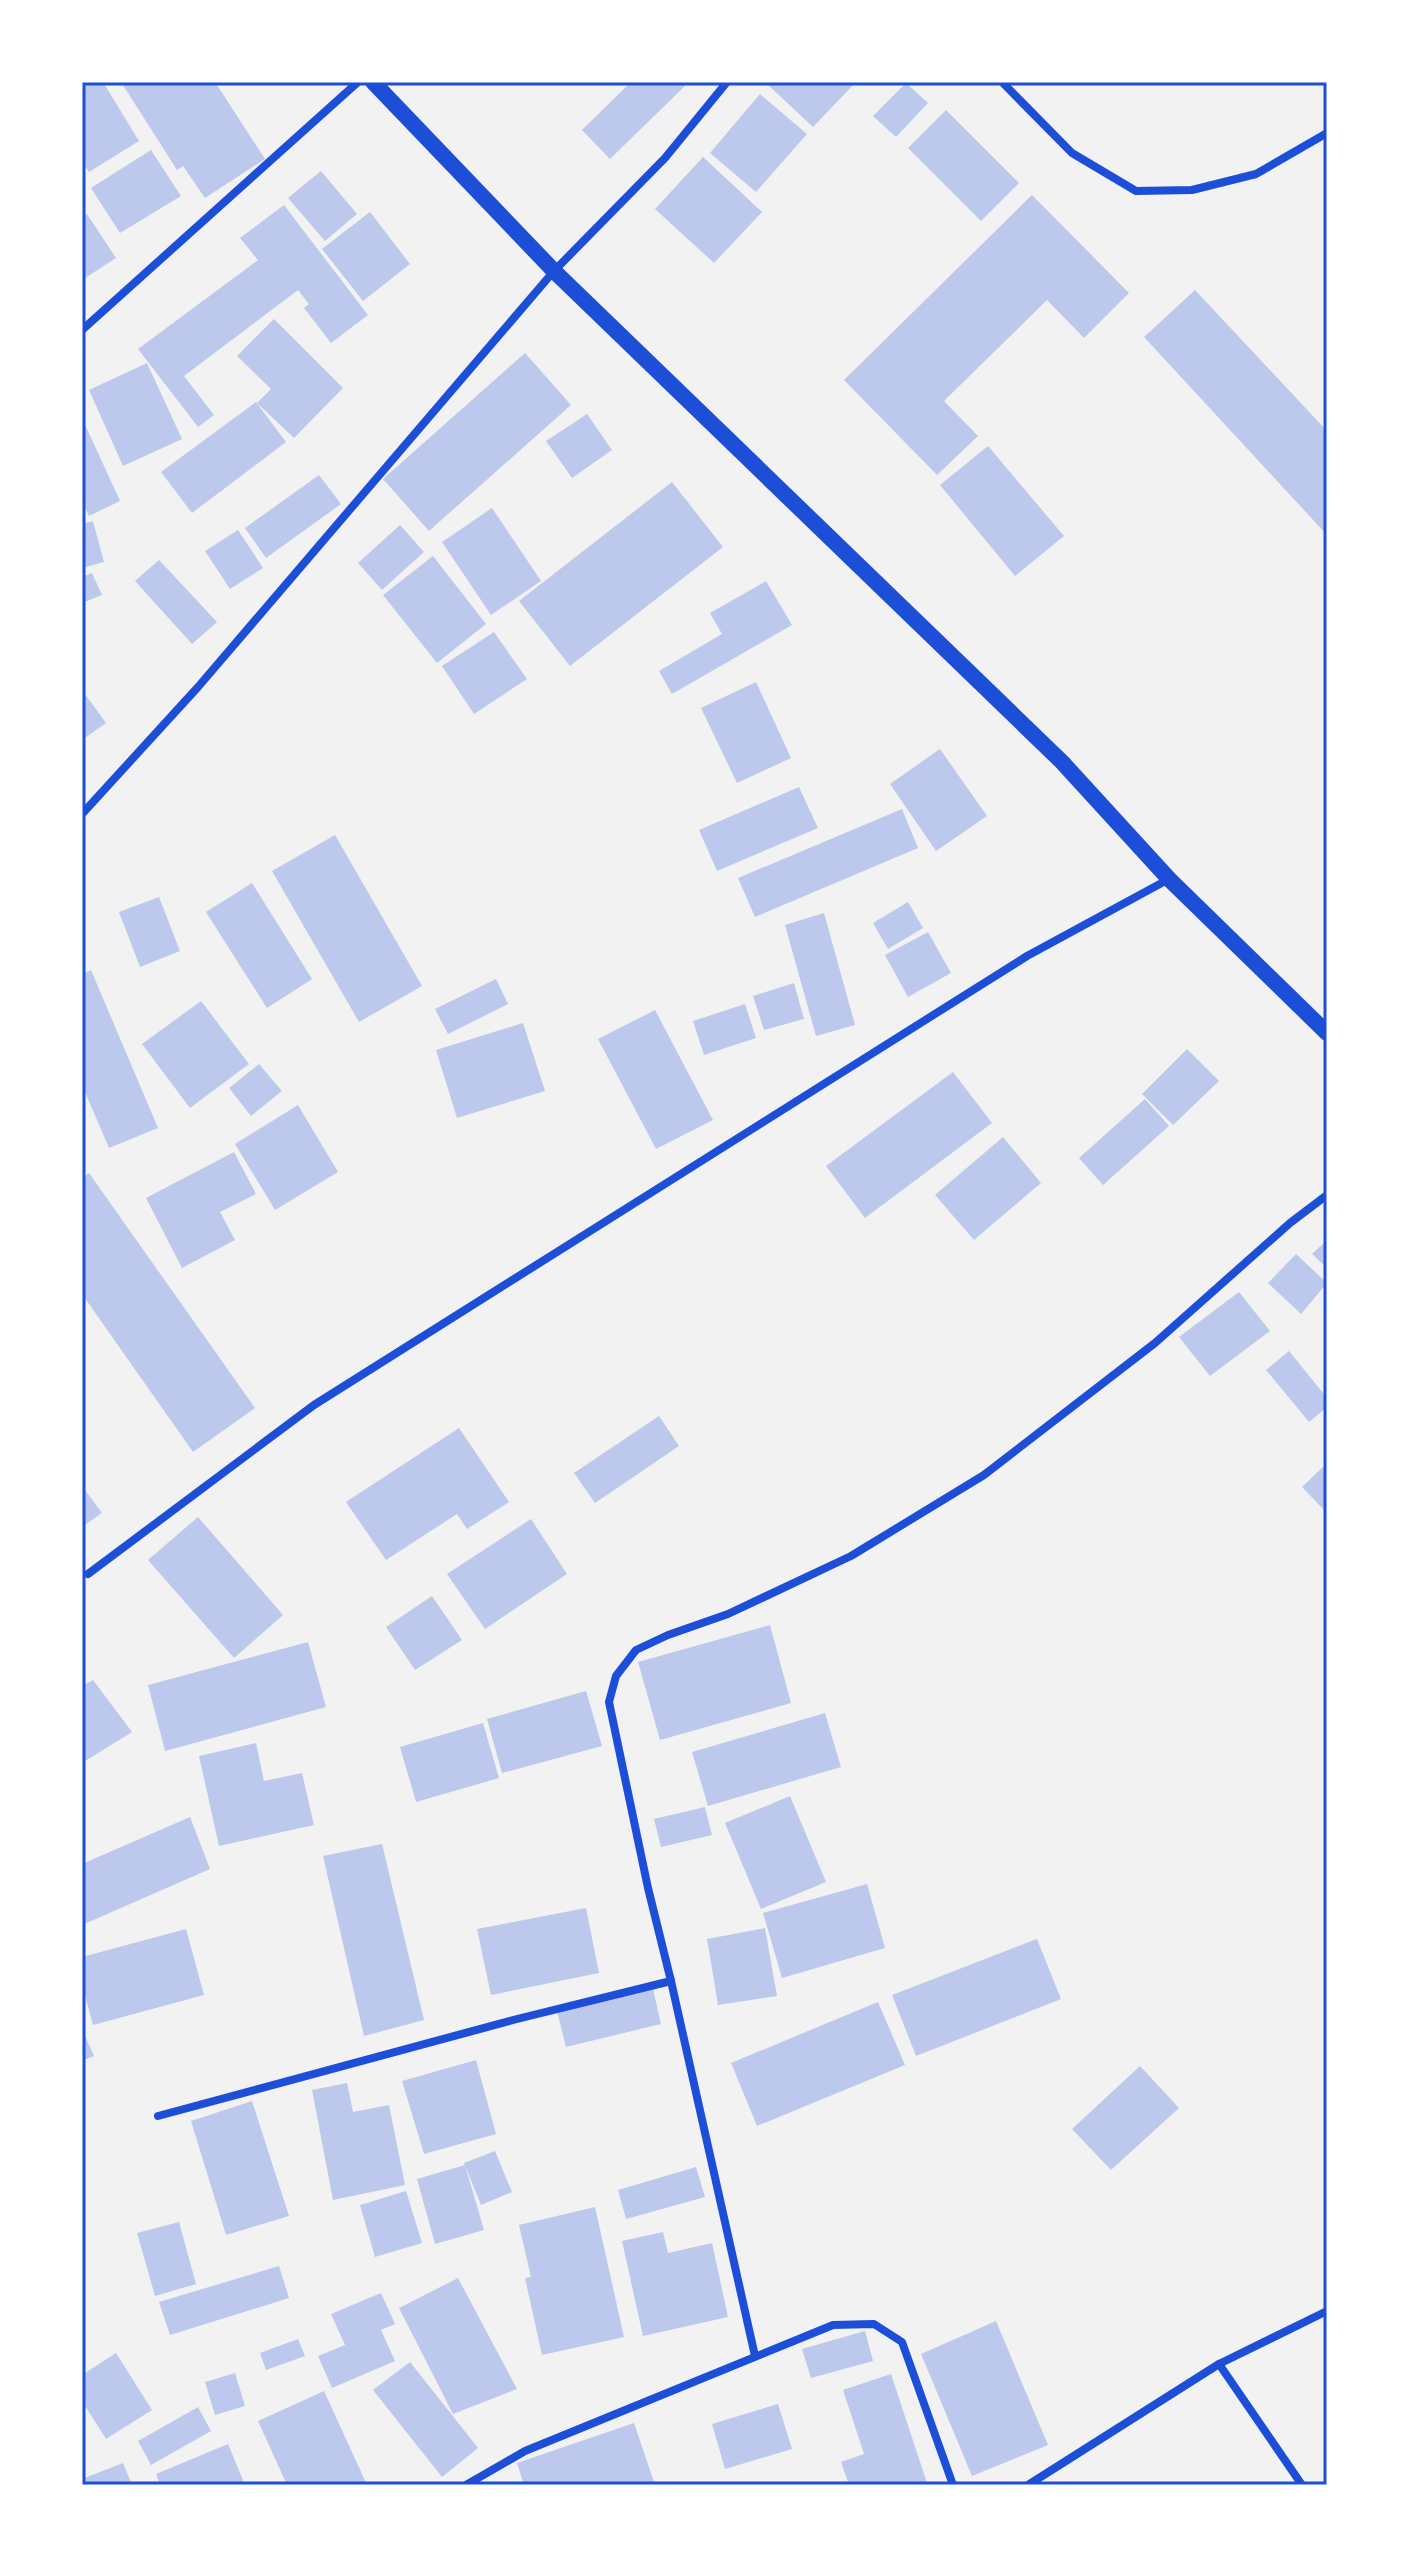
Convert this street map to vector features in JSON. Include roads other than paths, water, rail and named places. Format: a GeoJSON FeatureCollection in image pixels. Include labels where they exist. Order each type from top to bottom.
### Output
{"type":"FeatureCollection","features":[{"type":"Feature","properties":{"kind":"main road"},"geometry":{"type":"LineString","coordinates":[[373,82],[554,271],[1062,762],[1169,879],[1327,1033]]}},
{"type":"Feature","properties":{"kind":"street"},"geometry":{"type":"LineString","coordinates":[[82,330],[358,82]]}},
{"type":"Feature","properties":{"kind":"street"},"geometry":{"type":"LineString","coordinates":[[82,814],[198,687],[554,271],[665,158],[727,82]]}},
{"type":"Feature","properties":{"kind":"street"},"geometry":{"type":"LineString","coordinates":[[1002,82],[1072,153],[1136,191],[1192,190],[1256,174],[1327,133]]}},
{"type":"Feature","properties":{"kind":"street"},"geometry":{"type":"LineString","coordinates":[[88,1574],[314,1405],[1027,956],[1169,879]]}},
{"type":"Feature","properties":{"kind":"street"},"geometry":{"type":"LineString","coordinates":[[755,2356],[648,1888],[609,1702],[616,1676],[636,1650],[728,1614],[851,1556],[984,1475],[1155,1343],[1290,1223],[1327,1195]]}},
{"type":"Feature","properties":{"kind":"street"},"geometry":{"type":"LineString","coordinates":[[158,2116],[517,2019],[671,1981]]}},
{"type":"Feature","properties":{"kind":"street"},"geometry":{"type":"LineString","coordinates":[[1028,2485],[1219,2364],[1327,2311]]}},
{"type":"Feature","properties":{"kind":"street"},"geometry":{"type":"LineString","coordinates":[[466,2485],[525,2451],[833,2325],[874,2324],[902,2342],[953,2485]]}},
{"type":"Feature","properties":{"kind":"street"},"geometry":{"type":"LineString","coordinates":[[1219,2364],[1302,2485]]}}]}
